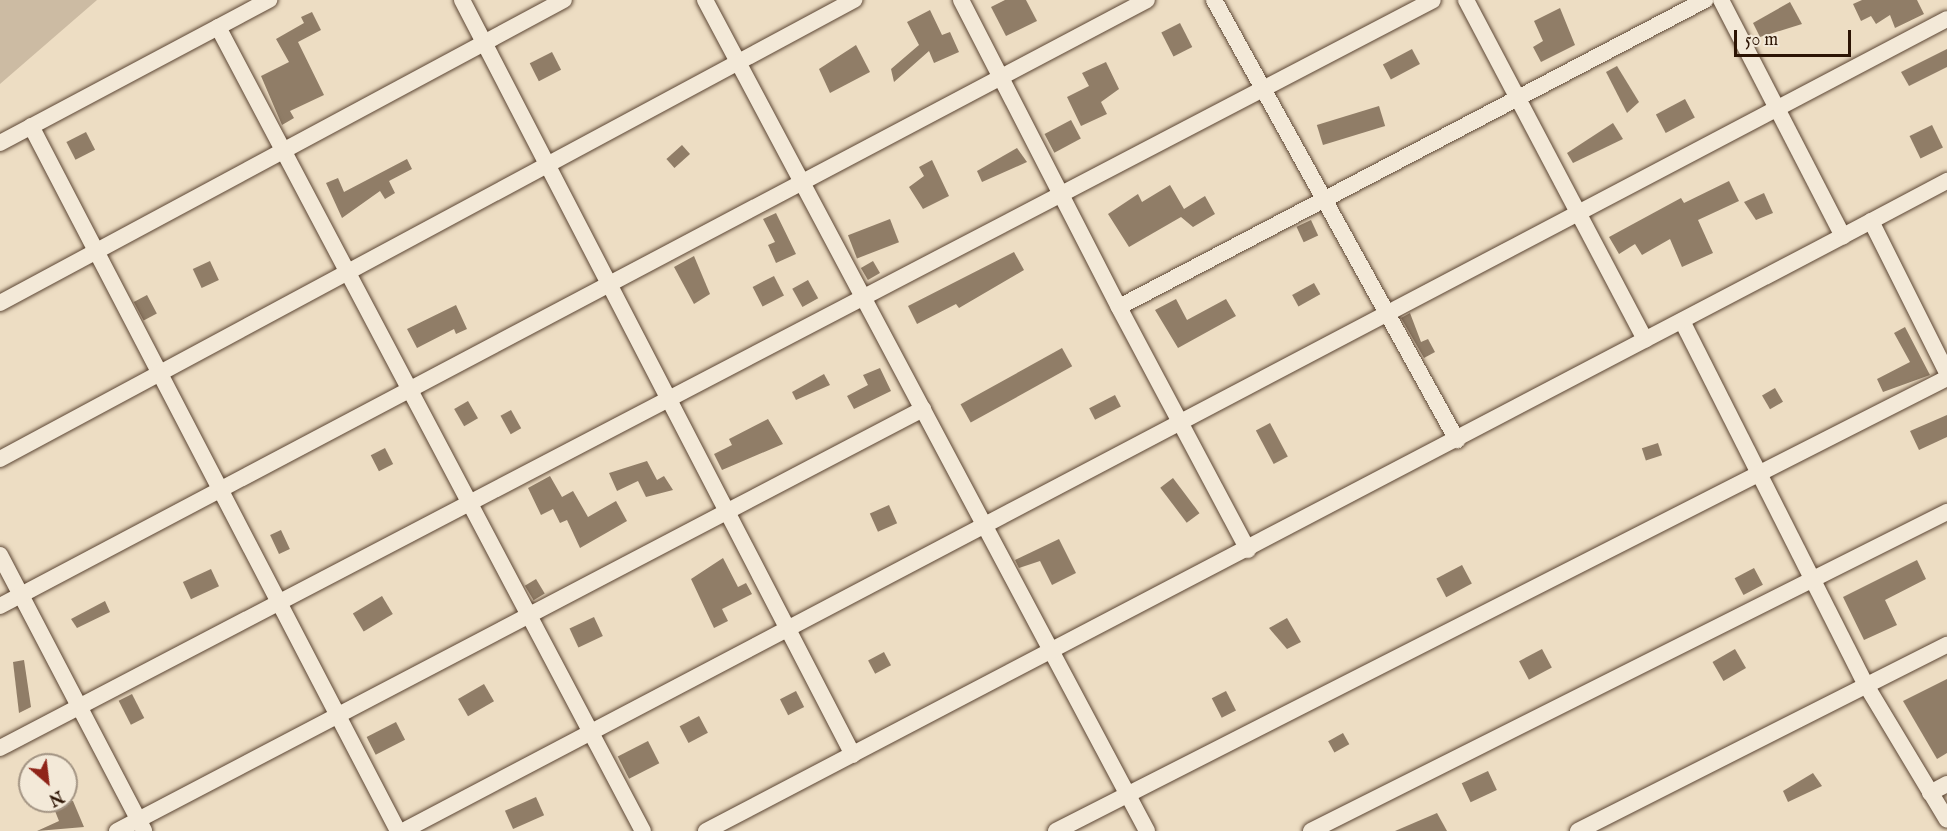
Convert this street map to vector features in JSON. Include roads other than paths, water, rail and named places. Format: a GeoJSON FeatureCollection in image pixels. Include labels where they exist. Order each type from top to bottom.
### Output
{"type":"FeatureCollection","features":[{"type":"Feature","properties":{"kind":"street"},"geometry":{"type":"LineString","coordinates":[[0,143],[269,0]]}},
{"type":"Feature","properties":{"kind":"street"},"geometry":{"type":"LineString","coordinates":[[462,0],[853,755]]}},
{"type":"Feature","properties":{"kind":"street"},"geometry":{"type":"LineString","coordinates":[[0,303],[564,0]]}},
{"type":"Feature","properties":{"kind":"street"},"geometry":{"type":"LineString","coordinates":[[705,0],[802,187],[1054,651],[1147,831]]}},
{"type":"Feature","properties":{"kind":"street"},"geometry":{"type":"LineString","coordinates":[[0,459],[854,0]]}},
{"type":"Feature","properties":{"kind":"street"},"geometry":{"type":"LineString","coordinates":[[961,0],[1119,307],[1248,550]]}},
{"type":"Feature","properties":{"kind":"street"},"geometry":{"type":"LineString","coordinates":[[0,606],[802,187],[1147,0]]}},
{"type":"Feature","properties":{"kind":"street"},"geometry":{"type":"LineString","coordinates":[[1214,0],[1261,90],[1456,440]]}},
{"type":"Feature","properties":{"kind":"street"},"geometry":{"type":"LineString","coordinates":[[0,748],[864,300],[1433,0]]}},
{"type":"Feature","properties":{"kind":"street"},"geometry":{"type":"LineString","coordinates":[[1466,0],[1645,340]]}},
{"type":"Feature","properties":{"kind":"street"},"geometry":{"type":"LineString","coordinates":[[1119,307],[1705,0]]}},
{"type":"Feature","properties":{"kind":"street"},"geometry":{"type":"LineString","coordinates":[[1721,0],[1843,236]]}},
{"type":"Feature","properties":{"kind":"street"},"geometry":{"type":"LineString","coordinates":[[403,831],[1182,425],[1776,107],[1947,19]]}},
{"type":"Feature","properties":{"kind":"street"},"geometry":{"type":"LineString","coordinates":[[218,27],[643,831]]}},
{"type":"Feature","properties":{"kind":"street"},"geometry":{"type":"LineString","coordinates":[[31,126],[398,831]]}},
{"type":"Feature","properties":{"kind":"street"},"geometry":{"type":"LineString","coordinates":[[706,831],[1248,550],[1947,181]]}},
{"type":"Feature","properties":{"kind":"street"},"geometry":{"type":"LineString","coordinates":[[1871,221],[1947,373]]}},
{"type":"Feature","properties":{"kind":"street"},"geometry":{"type":"LineString","coordinates":[[1682,321],[1866,685],[1947,820]]}},
{"type":"Feature","properties":{"kind":"street"},"geometry":{"type":"LineString","coordinates":[[1056,831],[1947,378]]}},
{"type":"Feature","properties":{"kind":"street"},"geometry":{"type":"LineString","coordinates":[[117,831],[141,825],[338,714],[923,409]]}},
{"type":"Feature","properties":{"kind":"street"},"geometry":{"type":"LineString","coordinates":[[1311,831],[1947,512]]}},
{"type":"Feature","properties":{"kind":"street"},"geometry":{"type":"LineString","coordinates":[[0,555],[81,706],[141,825]]}},
{"type":"Feature","properties":{"kind":"street"},"geometry":{"type":"LineString","coordinates":[[1578,831],[1947,645]]}},
{"type":"Feature","properties":{"kind":"street"},"geometry":{"type":"LineString","coordinates":[[1930,792],[1947,784]]}}]}
